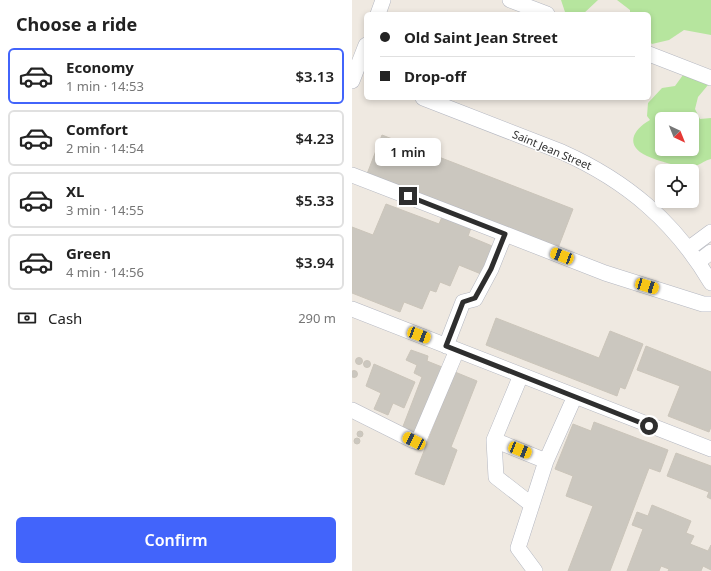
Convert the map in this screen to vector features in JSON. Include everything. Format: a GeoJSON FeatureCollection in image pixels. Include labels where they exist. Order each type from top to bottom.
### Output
{"type":"FeatureCollection","features":[{"type":"Feature","properties":{"kind":"street"},"geometry":{"type":"LineString","coordinates":[[379,12],[383,0]]}},
{"type":"Feature","properties":{"kind":"street"},"geometry":{"type":"LineString","coordinates":[[510,0],[541,12]]}},
{"type":"Feature","properties":{"kind":"street"},"geometry":{"type":"LineString","coordinates":[[357,71],[364,51]]}},
{"type":"Feature","properties":{"kind":"street"},"geometry":{"type":"LineString","coordinates":[[651,55],[711,78]]}},
{"type":"Feature","properties":{"kind":"street","name":"Saint Jean Street"},"geometry":{"type":"LineString","coordinates":[[428,100],[545,145],[579,160],[616,180],[650,207],[676,234],[698,262],[711,283]]}},
{"type":"Feature","properties":{"kind":"street"},"geometry":{"type":"LineString","coordinates":[[352,175],[605,273],[702,304],[711,304]]}},
{"type":"Feature","properties":{"kind":"street"},"geometry":{"type":"LineString","coordinates":[[688,249],[711,232]]}},
{"type":"Feature","properties":{"kind":"street"},"geometry":{"type":"LineString","coordinates":[[352,410],[418,442],[452,348],[463,302],[475,298],[491,269],[505,234]]}},
{"type":"Feature","properties":{"kind":"street"},"geometry":{"type":"LineString","coordinates":[[698,262],[711,252]]}},
{"type":"Feature","properties":{"kind":"street"},"geometry":{"type":"LineString","coordinates":[[352,309],[711,449]]}},
{"type":"Feature","properties":{"kind":"street"},"geometry":{"type":"LineString","coordinates":[[521,375],[494,440],[496,477],[532,505]]}},
{"type":"Feature","properties":{"kind":"street"},"geometry":{"type":"LineString","coordinates":[[535,571],[518,548],[546,461],[575,396]]}},
{"type":"Feature","properties":{"kind":"street"},"geometry":{"type":"LineString","coordinates":[[494,440],[546,461]]}},
{"type":"Feature","properties":{"kind":"green space"},"geometry":{"type":"Polygon","coordinates":[[[561,0],[598,0],[585,12],[565,12],[561,0]]]}},
{"type":"Feature","properties":{"kind":"green space"},"geometry":{"type":"Polygon","coordinates":[[[617,0],[711,0],[711,35],[684,30],[669,40],[652,44],[651,12],[630,12],[630,10],[617,0]]]}},
{"type":"Feature","properties":{"kind":"green space"},"geometry":{"type":"Polygon","coordinates":[[[683,75],[708,85],[698,97],[695,109],[696,112],[655,112],[655,156],[699,156],[699,117],[700,119],[711,118],[711,159],[699,164],[671,164],[654,159],[640,152],[634,143],[635,133],[650,120],[647,116],[648,103],[662,88],[675,86],[683,75]]]}},
{"type":"Feature","properties":{"kind":"building"},"geometry":{"type":"Polygon","coordinates":[[[382,135],[573,209],[558,248],[367,174],[382,135]]]}},
{"type":"Feature","properties":{"kind":"building"},"geometry":{"type":"Polygon","coordinates":[[[386,204],[439,224],[442,217],[471,228],[468,236],[497,248],[486,276],[459,265],[450,286],[440,282],[436,292],[430,290],[422,309],[404,302],[400,312],[352,293],[352,227],[373,235],[386,204]]]}},
{"type":"Feature","properties":{"kind":"building"},"geometry":{"type":"Polygon","coordinates":[[[496,318],[599,358],[610,331],[643,344],[625,389],[620,387],[617,396],[486,345],[496,318]]]}},
{"type":"Feature","properties":{"kind":"building"},"geometry":{"type":"Polygon","coordinates":[[[646,346],[711,372],[711,427],[709,432],[668,416],[680,386],[637,370],[646,346]]]}},
{"type":"Feature","properties":{"kind":"building"},"geometry":{"type":"Polygon","coordinates":[[[411,350],[428,356],[427,361],[442,367],[417,435],[402,429],[422,377],[414,373],[417,365],[406,360],[411,350]]]}},
{"type":"Feature","properties":{"kind":"building"},"geometry":{"type":"Polygon","coordinates":[[[359,357],[363,361],[359,365],[355,361],[359,357]]]}},
{"type":"Feature","properties":{"kind":"building"},"geometry":{"type":"Polygon","coordinates":[[[367,361],[370,364],[367,367],[364,364],[367,361]]]}},
{"type":"Feature","properties":{"kind":"building"},"geometry":{"type":"Polygon","coordinates":[[[374,364],[415,382],[404,408],[393,403],[388,415],[374,409],[381,393],[366,386],[374,364]]]}},
{"type":"Feature","properties":{"kind":"building"},"geometry":{"type":"Polygon","coordinates":[[[352,372],[356,372],[356,376],[352,376],[352,372]]]}},
{"type":"Feature","properties":{"kind":"building"},"geometry":{"type":"Polygon","coordinates":[[[455,372],[477,381],[451,447],[457,450],[444,485],[415,474],[455,372]]]}},
{"type":"Feature","properties":{"kind":"building"},"geometry":{"type":"Polygon","coordinates":[[[594,422],[668,450],[660,472],[649,468],[610,571],[568,571],[593,506],[566,496],[573,476],[555,469],[573,424],[591,431],[594,422]]]}},
{"type":"Feature","properties":{"kind":"building"},"geometry":{"type":"Polygon","coordinates":[[[360,431],[363,434],[360,437],[357,434],[360,431]]]}},
{"type":"Feature","properties":{"kind":"building"},"geometry":{"type":"Polygon","coordinates":[[[357,438],[360,441],[357,444],[354,441],[357,438]]]}},
{"type":"Feature","properties":{"kind":"building"},"geometry":{"type":"Polygon","coordinates":[[[676,453],[711,466],[711,499],[707,497],[709,492],[667,476],[676,453]]]}},
{"type":"Feature","properties":{"kind":"building"},"geometry":{"type":"Polygon","coordinates":[[[652,505],[691,521],[686,533],[694,536],[690,544],[708,551],[711,545],[711,570],[703,566],[701,571],[668,571],[669,569],[661,566],[659,571],[627,571],[643,529],[632,525],[637,512],[648,516],[652,505]]]}},
{"type":"Feature","properties":{"kind":"route"},"geometry":{"type":"LineString","coordinates":[[408,196],[505,234],[491,269],[475,298],[463,302],[446,346],[649,426]]}}]}
